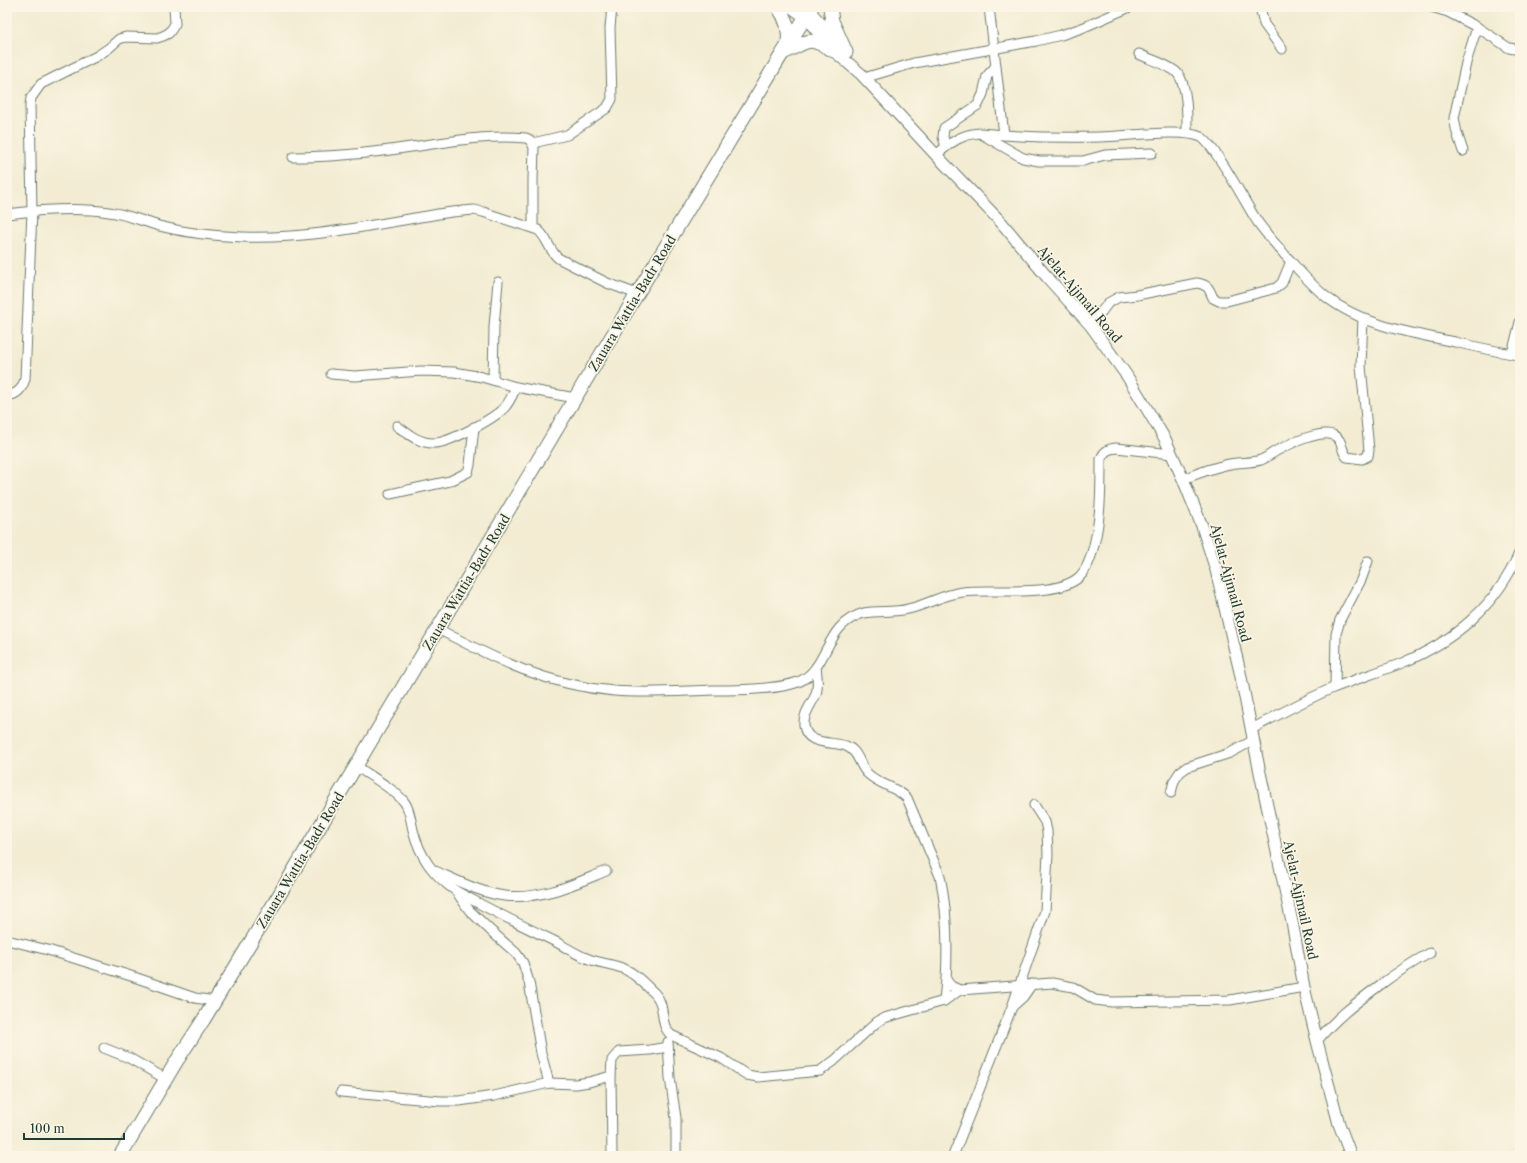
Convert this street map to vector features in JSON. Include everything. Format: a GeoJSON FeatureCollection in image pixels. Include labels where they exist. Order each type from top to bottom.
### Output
{"type":"FeatureCollection","features":[{"type":"Feature","properties":{"kind":"highway"},"geometry":{"type":"LineString","coordinates":[[778,7],[787,26],[785,49],[792,49],[809,40],[819,42],[840,52]]}},
{"type":"Feature","properties":{"kind":"highway"},"geometry":{"type":"LineString","coordinates":[[830,7],[840,52]]}},
{"type":"Feature","properties":{"kind":"highway","name":"Zauara Wattia-Badr Road"},"geometry":{"type":"LineString","coordinates":[[120,1156],[356,766],[636,294],[807,11]]}},
{"type":"Feature","properties":{"kind":"main road","name":"Ajelat-Ajjmail Road"},"geometry":{"type":"LineString","coordinates":[[791,7],[807,11],[840,52],[1001,222],[1047,277],[1091,326],[1131,381],[1165,439],[1202,526],[1216,570],[1253,735],[1304,987],[1340,1124],[1351,1156]]}},
{"type":"Feature","properties":{"kind":"street"},"geometry":{"type":"LineString","coordinates":[[7,396],[18,392],[22,386],[24,378],[32,211],[30,105],[34,94],[42,84],[97,56],[119,39],[126,37],[149,38],[163,36],[169,33],[175,24],[174,7]]}},
{"type":"Feature","properties":{"kind":"street"},"geometry":{"type":"LineString","coordinates":[[533,143],[567,135],[607,108],[612,99],[610,28],[612,7]]}},
{"type":"Feature","properties":{"kind":"street"},"geometry":{"type":"LineString","coordinates":[[989,7],[1004,136]]}},
{"type":"Feature","properties":{"kind":"street"},"geometry":{"type":"LineString","coordinates":[[863,76],[914,63],[994,49],[1061,35],[1082,28],[1130,7]]}},
{"type":"Feature","properties":{"kind":"street"},"geometry":{"type":"LineString","coordinates":[[1260,7],[1264,24],[1282,49]]}},
{"type":"Feature","properties":{"kind":"street"},"geometry":{"type":"LineString","coordinates":[[1431,7],[1448,12],[1477,26],[1509,48],[1520,50]]}},
{"type":"Feature","properties":{"kind":"street"},"geometry":{"type":"LineString","coordinates":[[1464,151],[1457,133],[1454,118],[1466,63],[1477,26]]}},
{"type":"Feature","properties":{"kind":"street"},"geometry":{"type":"LineString","coordinates":[[1139,54],[1170,68],[1178,74],[1183,84],[1187,114],[1187,133]]}},
{"type":"Feature","properties":{"kind":"street"},"geometry":{"type":"LineString","coordinates":[[946,147],[943,137],[944,128],[978,105],[983,94],[987,76],[996,66]]}},
{"type":"Feature","properties":{"kind":"street"},"geometry":{"type":"LineString","coordinates":[[980,133],[1023,158],[1039,162],[1082,161],[1105,155],[1152,152]]}},
{"type":"Feature","properties":{"kind":"street"},"geometry":{"type":"LineString","coordinates":[[936,155],[964,136],[980,133],[1004,136],[1101,137],[1187,133],[1198,136],[1205,140],[1233,181],[1258,223],[1291,261],[1325,296],[1350,312],[1363,318],[1408,333],[1516,354],[1520,322]]}},
{"type":"Feature","properties":{"kind":"street"},"geometry":{"type":"LineString","coordinates":[[293,157],[356,154],[481,138],[517,137],[530,140],[534,147],[532,180],[533,227]]}},
{"type":"Feature","properties":{"kind":"street"},"geometry":{"type":"LineString","coordinates":[[1101,137],[1105,155]]}},
{"type":"Feature","properties":{"kind":"street"},"geometry":{"type":"LineString","coordinates":[[7,214],[32,211],[82,209],[109,212],[172,229],[206,234],[243,237],[278,237],[314,234],[439,214],[470,211],[492,214],[533,227],[542,234],[558,258],[607,283],[636,294]]}},
{"type":"Feature","properties":{"kind":"street"},"geometry":{"type":"LineString","coordinates":[[1091,326],[1108,302],[1119,297],[1137,295],[1197,283],[1206,284],[1214,298],[1228,301],[1276,288],[1282,283],[1291,261]]}},
{"type":"Feature","properties":{"kind":"street"},"geometry":{"type":"LineString","coordinates":[[493,380],[498,282]]}},
{"type":"Feature","properties":{"kind":"street"},"geometry":{"type":"LineString","coordinates":[[1183,479],[1206,470],[1231,464],[1259,461],[1292,443],[1312,436],[1327,434],[1337,438],[1341,442],[1347,457],[1362,459],[1368,456],[1369,450],[1361,366],[1363,318]]}},
{"type":"Feature","properties":{"kind":"street"},"geometry":{"type":"LineString","coordinates":[[330,374],[360,375],[438,370],[454,372],[493,380],[516,387],[575,398]]}},
{"type":"Feature","properties":{"kind":"street"},"geometry":{"type":"LineString","coordinates":[[397,426],[417,440],[434,444],[454,438],[504,408],[516,387]]}},
{"type":"Feature","properties":{"kind":"street"},"geometry":{"type":"LineString","coordinates":[[390,494],[450,481],[468,472],[474,427]]}},
{"type":"Feature","properties":{"kind":"street"},"geometry":{"type":"LineString","coordinates":[[438,629],[493,658],[521,670],[578,686],[616,691],[682,691],[764,688],[792,684],[800,681],[811,673],[816,667],[833,635],[840,627],[846,621],[861,614],[872,611],[906,610],[942,596],[959,592],[980,590],[1040,590],[1060,587],[1075,580],[1082,574],[1088,563],[1097,533],[1100,519],[1101,459],[1103,455],[1109,449],[1116,448],[1172,454]]}},
{"type":"Feature","properties":{"kind":"street"},"geometry":{"type":"LineString","coordinates":[[1172,793],[1174,782],[1180,772],[1187,766],[1230,753],[1253,735],[1303,701],[1335,687],[1403,663],[1448,639],[1478,614],[1501,588],[1520,551]]}},
{"type":"Feature","properties":{"kind":"street"},"geometry":{"type":"LineString","coordinates":[[1335,687],[1336,634],[1340,620],[1361,580],[1368,561]]}},
{"type":"Feature","properties":{"kind":"street"},"geometry":{"type":"LineString","coordinates":[[816,667],[818,688],[804,719],[805,730],[811,738],[818,741],[848,747],[858,757],[868,774],[874,779],[902,793],[907,798],[940,876],[947,943],[944,1001]]}},
{"type":"Feature","properties":{"kind":"street"},"geometry":{"type":"LineString","coordinates":[[356,766],[398,796],[406,804],[417,844],[430,869],[447,885],[521,927],[557,943],[585,958],[627,970],[651,989],[660,999],[665,1026],[668,1032],[670,1078],[676,1118],[676,1156]]}},
{"type":"Feature","properties":{"kind":"street"},"geometry":{"type":"LineString","coordinates":[[953,1156],[1012,1007],[1043,917],[1047,898],[1047,831],[1045,822],[1034,805]]}},
{"type":"Feature","properties":{"kind":"street"},"geometry":{"type":"LineString","coordinates":[[430,869],[471,887],[504,896],[521,897],[539,895],[560,889],[606,871]]}},
{"type":"Feature","properties":{"kind":"street"},"geometry":{"type":"LineString","coordinates":[[456,891],[469,910],[490,931],[516,953],[522,963],[529,982],[535,1010],[541,1053],[548,1083]]}},
{"type":"Feature","properties":{"kind":"street"},"geometry":{"type":"LineString","coordinates":[[7,940],[48,950],[195,998],[215,1001]]}},
{"type":"Feature","properties":{"kind":"street"},"geometry":{"type":"LineString","coordinates":[[1317,1041],[1328,1027],[1349,1007],[1394,974],[1430,953]]}},
{"type":"Feature","properties":{"kind":"street"},"geometry":{"type":"LineString","coordinates":[[946,980],[950,986],[960,990],[1052,983],[1068,985],[1095,1000],[1112,1002],[1230,1000],[1304,987]]}},
{"type":"Feature","properties":{"kind":"street"},"geometry":{"type":"LineString","coordinates":[[1012,1007],[1032,984]]}},
{"type":"Feature","properties":{"kind":"street"},"geometry":{"type":"LineString","coordinates":[[668,1032],[678,1039],[721,1058],[747,1075],[758,1077],[812,1072],[826,1068],[877,1022],[884,1018],[944,1001],[960,990]]}},
{"type":"Feature","properties":{"kind":"street"},"geometry":{"type":"LineString","coordinates":[[104,1048],[129,1058],[166,1079]]}},
{"type":"Feature","properties":{"kind":"street"},"geometry":{"type":"LineString","coordinates":[[612,1156],[612,1060],[619,1052],[668,1048]]}},
{"type":"Feature","properties":{"kind":"street"},"geometry":{"type":"LineString","coordinates":[[341,1092],[459,1101],[494,1096],[548,1083],[583,1083],[604,1079],[611,1076]]}}]}
